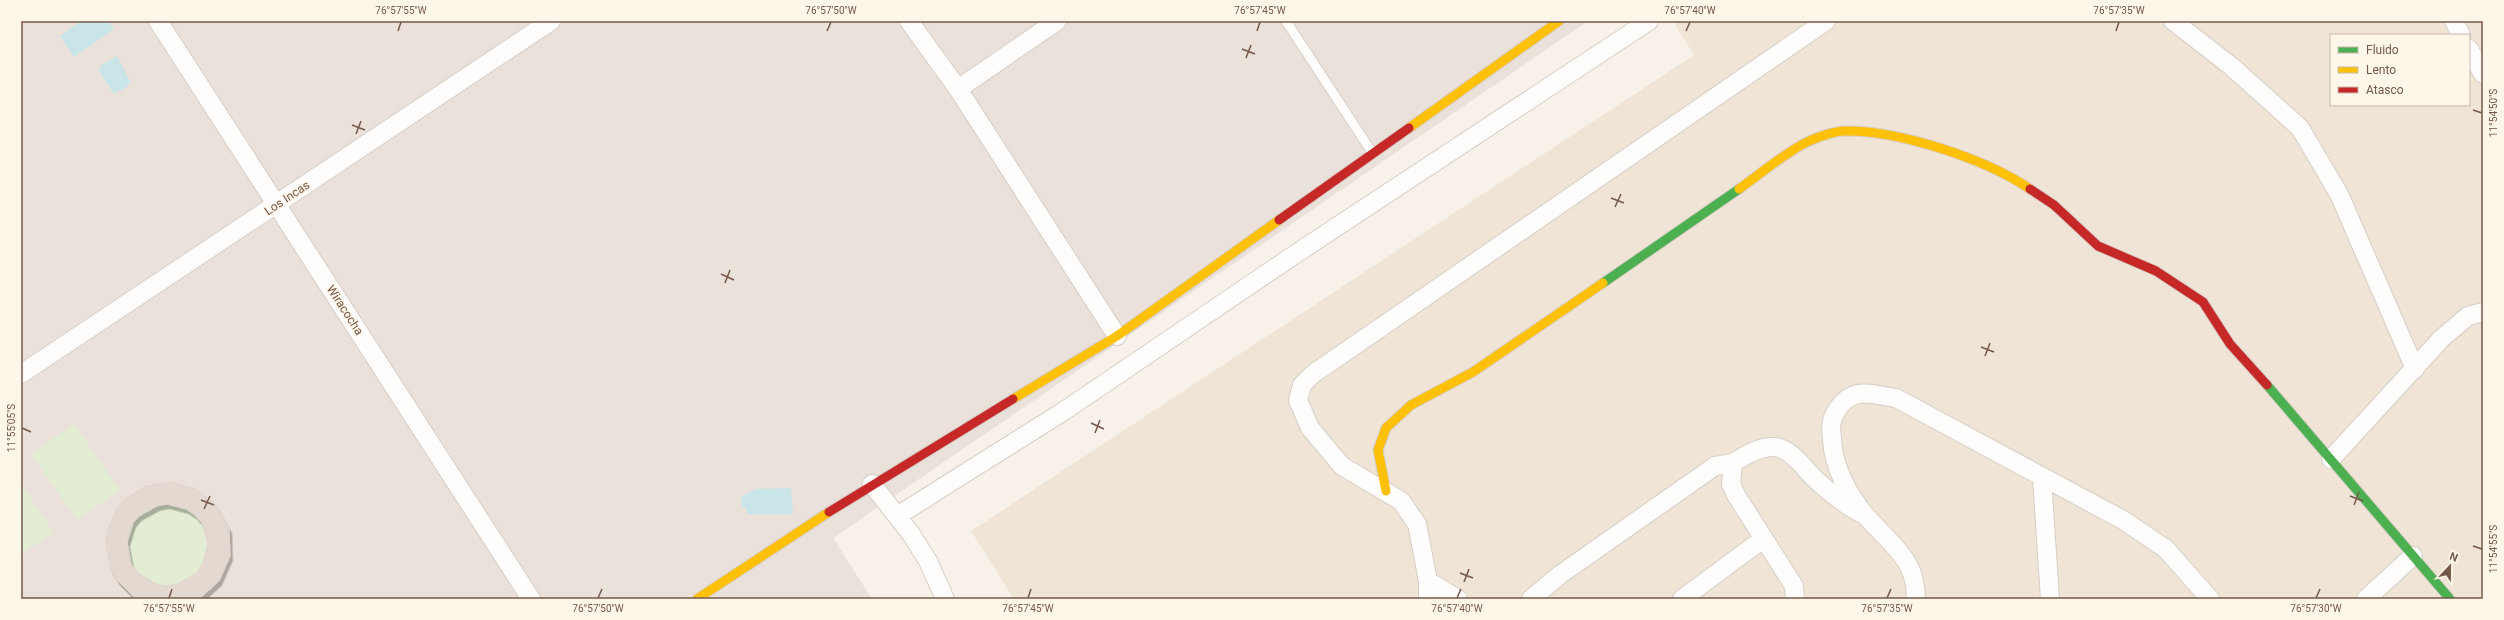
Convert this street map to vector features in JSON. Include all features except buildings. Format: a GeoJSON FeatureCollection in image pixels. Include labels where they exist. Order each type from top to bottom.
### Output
{"type":"FeatureCollection","features":[{"type":"Feature","properties":{"kind":"street","name":"Wiracocha"},"geometry":{"type":"LineString","coordinates":[[158,21],[531,599]]}},
{"type":"Feature","properties":{"kind":"street","name":"Los Incas"},"geometry":{"type":"LineString","coordinates":[[21,374],[277,205],[551,21]]}},
{"type":"Feature","properties":{"kind":"street"},"geometry":{"type":"LineString","coordinates":[[909,21],[958,89],[1117,336]]}},
{"type":"Feature","properties":{"kind":"street"},"geometry":{"type":"LineString","coordinates":[[958,89],[1057,21]]}},
{"type":"Feature","properties":{"kind":"street"},"geometry":{"type":"LineString","coordinates":[[697,599],[872,484],[1117,336],[1559,21]]}},
{"type":"Feature","properties":{"kind":"street"},"geometry":{"type":"LineString","coordinates":[[897,516],[1064,412],[1300,250],[1649,21]]}},
{"type":"Feature","properties":{"kind":"street"},"geometry":{"type":"LineString","coordinates":[[1428,599],[1428,581],[1417,524],[1401,501],[1342,466],[1310,428],[1298,400],[1302,385],[1313,374],[1826,21]]}},
{"type":"Feature","properties":{"kind":"street"},"geometry":{"type":"LineString","coordinates":[[2173,21],[2231,66],[2300,128],[2339,194],[2415,369]]}},
{"type":"Feature","properties":{"kind":"street"},"geometry":{"type":"LineString","coordinates":[[2454,21],[2460,34]]}},
{"type":"Feature","properties":{"kind":"street"},"geometry":{"type":"LineString","coordinates":[[2470,51],[2483,74]]}},
{"type":"Feature","properties":{"kind":"street"},"geometry":{"type":"LineString","coordinates":[[1386,491],[1378,450],[1386,428],[1411,405],[1473,372],[1807,142],[1844,130],[1888,135],[1960,155],[2008,174],[2054,205],[2098,246],[2156,271],[2203,302],[2230,344],[2331,459],[2450,599]]}},
{"type":"Feature","properties":{"kind":"street"},"geometry":{"type":"LineString","coordinates":[[2331,459],[2442,338],[2468,316],[2483,312]]}},
{"type":"Feature","properties":{"kind":"street"},"geometry":{"type":"LineString","coordinates":[[1916,599],[1916,586],[1907,562],[1893,544],[1865,515],[1842,480],[1832,448],[1831,420],[1843,400],[1860,392],[1896,398],[2042,478],[2123,520],[2166,549],[2210,599]]}},
{"type":"Feature","properties":{"kind":"street"},"geometry":{"type":"LineString","coordinates":[[1531,599],[1561,574],[1715,466],[1733,463],[1745,455],[1764,448],[1776,447],[1789,453],[1845,504],[1865,515]]}},
{"type":"Feature","properties":{"kind":"street"},"geometry":{"type":"LineString","coordinates":[[1733,463],[1731,484],[1763,539],[1794,586],[1795,599]]}},
{"type":"Feature","properties":{"kind":"street"},"geometry":{"type":"LineString","coordinates":[[2042,478],[2050,599]]}},
{"type":"Feature","properties":{"kind":"street"},"geometry":{"type":"LineString","coordinates":[[872,484],[897,516],[928,561],[945,599]]}},
{"type":"Feature","properties":{"kind":"street"},"geometry":{"type":"LineString","coordinates":[[1682,599],[1763,539]]}},
{"type":"Feature","properties":{"kind":"street"},"geometry":{"type":"LineString","coordinates":[[2366,599],[2413,556]]}},
{"type":"Feature","properties":{"kind":"street"},"geometry":{"type":"LineString","coordinates":[[1428,581],[1458,599]]}},
{"type":"Feature","properties":{"kind":"lane"},"geometry":{"type":"LineString","coordinates":[[1286,21],[1373,154]]}},
{"type":"Feature","properties":{"kind":"shaded area"},"geometry":{"type":"Polygon","coordinates":[[[21,21],[1588,21],[833,538],[872,599],[21,599],[21,21]]]}},
{"type":"Feature","properties":{"kind":"shaded area"},"geometry":{"type":"Polygon","coordinates":[[[1673,21],[2483,21],[2483,599],[1014,599],[971,531],[1694,55],[1673,21]]]}},
{"type":"Feature","properties":{"kind":"green space"},"geometry":{"type":"Polygon","coordinates":[[[74,424],[120,490],[77,520],[31,454],[74,424]]]}},
{"type":"Feature","properties":{"kind":"green space"},"geometry":{"type":"Polygon","coordinates":[[[22,485],[54,533],[21,554],[21,486],[22,485]]]}},
{"type":"Feature","properties":{"kind":"green space"},"geometry":{"type":"Polygon","coordinates":[[[159,505],[175,505],[196,516],[207,537],[207,553],[196,574],[175,585],[159,585],[145,579],[138,574],[133,567],[127,553],[127,537],[133,523],[138,516],[145,511],[159,505]]]}},
{"type":"Feature","properties":{"kind":"water"},"geometry":{"type":"Polygon","coordinates":[[[81,21],[108,21],[114,29],[74,57],[60,36],[81,21]]]}},
{"type":"Feature","properties":{"kind":"water"},"geometry":{"type":"Polygon","coordinates":[[[117,56],[130,81],[128,86],[114,94],[99,71],[100,66],[117,56]]]}},
{"type":"Feature","properties":{"kind":"water"},"geometry":{"type":"Polygon","coordinates":[[[791,488],[793,514],[747,514],[746,507],[742,507],[741,497],[755,489],[791,488]]]}},
{"type":"Feature","properties":{"kind":"traffic: fast"},"geometry":{"type":"LineString","coordinates":[[1603,283],[1739,189]]}},
{"type":"Feature","properties":{"kind":"traffic: fast"},"geometry":{"type":"LineString","coordinates":[[2267,385],[2450,599]]}},
{"type":"Feature","properties":{"kind":"traffic: slow"},"geometry":{"type":"LineString","coordinates":[[1409,128],[1559,21]]}},
{"type":"Feature","properties":{"kind":"traffic: slow"},"geometry":{"type":"LineString","coordinates":[[1739,189],[1799,146],[1821,136],[1845,131],[1890,135],[1941,148],[1990,167],[2030,189]]}},
{"type":"Feature","properties":{"kind":"traffic: slow"},"geometry":{"type":"LineString","coordinates":[[1013,399],[1117,336],[1279,220]]}},
{"type":"Feature","properties":{"kind":"traffic: slow"},"geometry":{"type":"LineString","coordinates":[[1386,491],[1378,450],[1386,428],[1411,405],[1473,372],[1603,283]]}},
{"type":"Feature","properties":{"kind":"traffic: slow"},"geometry":{"type":"LineString","coordinates":[[697,599],[829,512]]}},
{"type":"Feature","properties":{"kind":"traffic: jam"},"geometry":{"type":"LineString","coordinates":[[1279,220],[1409,128]]}},
{"type":"Feature","properties":{"kind":"traffic: jam"},"geometry":{"type":"LineString","coordinates":[[2030,189],[2054,205],[2098,246],[2156,271],[2203,302],[2230,344],[2267,385]]}},
{"type":"Feature","properties":{"kind":"traffic: jam"},"geometry":{"type":"LineString","coordinates":[[829,512],[1013,399]]}}]}
